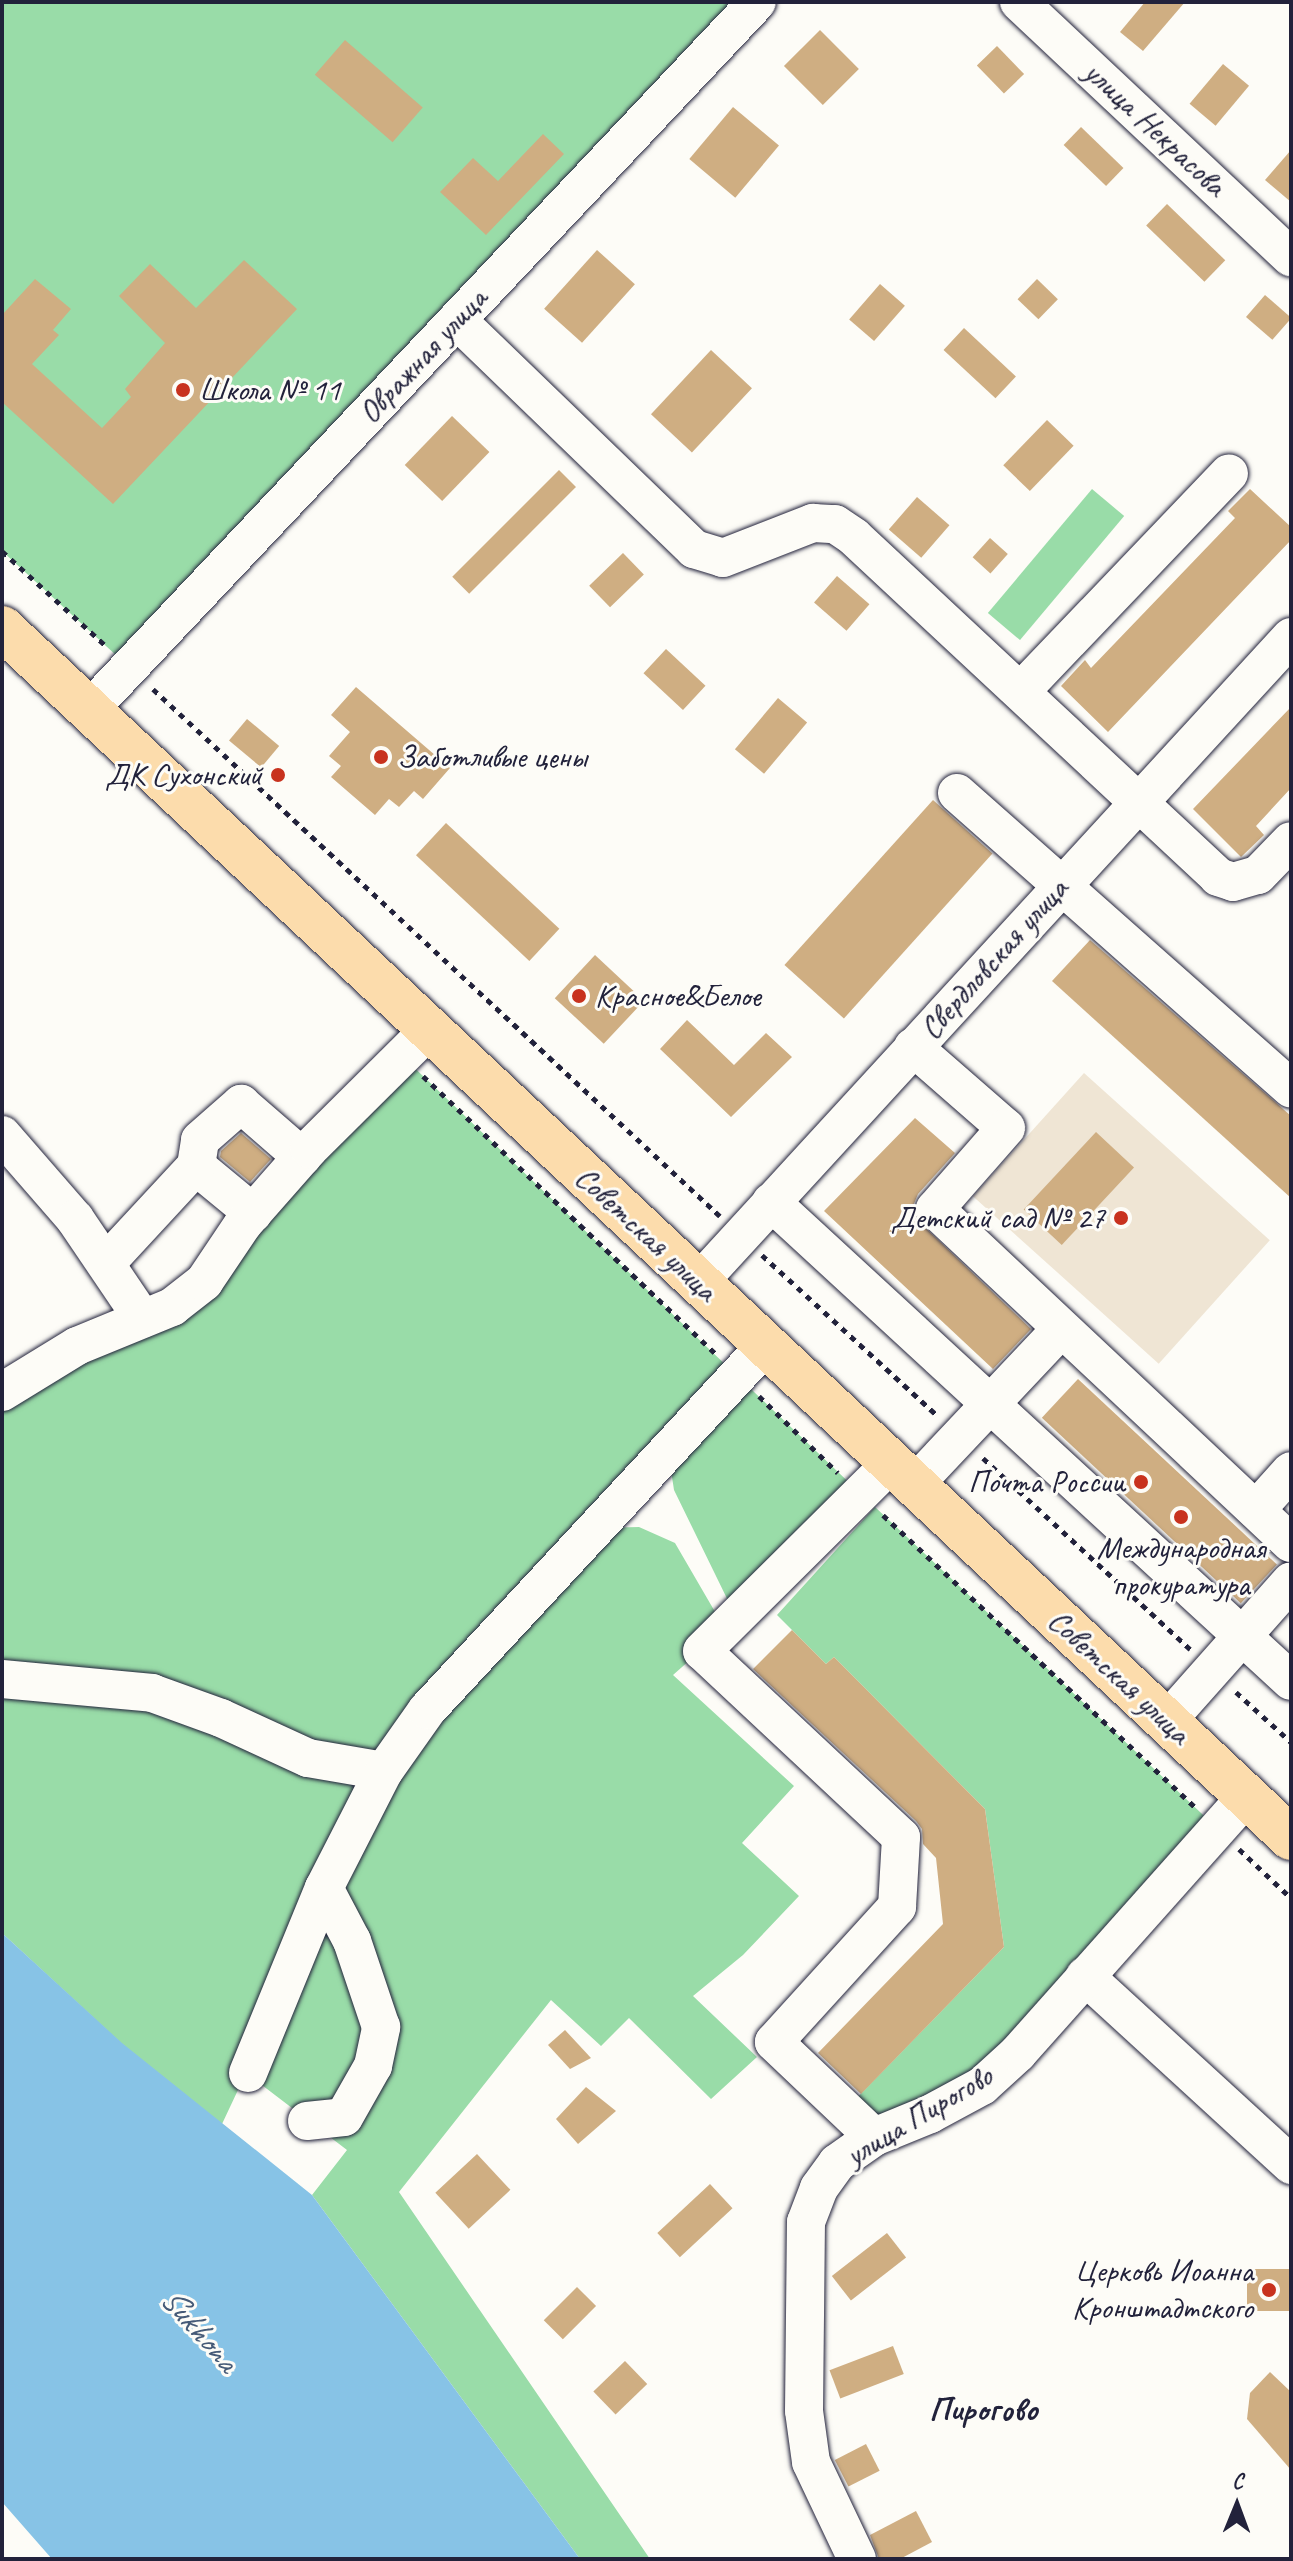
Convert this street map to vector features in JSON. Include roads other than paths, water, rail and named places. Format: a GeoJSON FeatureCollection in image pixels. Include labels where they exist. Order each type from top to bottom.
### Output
{"type":"FeatureCollection","features":[{"type":"Feature","properties":{"kind":"main road","name":"Советская улица"},"geometry":{"type":"LineString","coordinates":[[2,628],[89,710],[416,1043],[698,1283],[752,1361],[902,1474],[1291,1838]]}},
{"type":"Feature","properties":{"kind":"street","name":"Овражная улица"},"geometry":{"type":"LineString","coordinates":[[89,710],[757,2]]}},
{"type":"Feature","properties":{"kind":"street","name":"улица Некрасова"},"geometry":{"type":"LineString","coordinates":[[1019,2],[1291,257]]}},
{"type":"Feature","properties":{"kind":"street"},"geometry":{"type":"LineString","coordinates":[[457,320],[694,549],[723,558],[813,523],[835,524],[854,537],[1218,877],[1233,882],[1258,875],[1291,841]]}},
{"type":"Feature","properties":{"kind":"street"},"geometry":{"type":"LineString","coordinates":[[1021,691],[1229,473]]}},
{"type":"Feature","properties":{"kind":"street","name":"Свердловская улица"},"geometry":{"type":"LineString","coordinates":[[698,1283],[1291,637]]}},
{"type":"Feature","properties":{"kind":"street"},"geometry":{"type":"LineString","coordinates":[[957,793],[1060,886],[1289,1082]]}},
{"type":"Feature","properties":{"kind":"street"},"geometry":{"type":"LineString","coordinates":[[2,1392],[77,1346],[172,1307],[204,1282],[253,1213],[302,1157],[416,1043]]}},
{"type":"Feature","properties":{"kind":"street"},"geometry":{"type":"LineString","coordinates":[[913,1047],[1006,1128],[935,1209],[1060,1330],[1291,1543]]}},
{"type":"Feature","properties":{"kind":"street"},"geometry":{"type":"LineString","coordinates":[[107,1262],[196,1166],[200,1140],[241,1104],[302,1157]]}},
{"type":"Feature","properties":{"kind":"street"},"geometry":{"type":"LineString","coordinates":[[2,1135],[75,1219],[107,1262],[142,1318]]}},
{"type":"Feature","properties":{"kind":"street"},"geometry":{"type":"LineString","coordinates":[[196,1166],[253,1213]]}},
{"type":"Feature","properties":{"kind":"street"},"geometry":{"type":"LineString","coordinates":[[771,1202],[1291,1681]]}},
{"type":"Feature","properties":{"kind":"street"},"geometry":{"type":"LineString","coordinates":[[874,2137],[774,2042],[897,1907],[901,1837],[702,1651],[860,1493],[902,1474],[959,1436],[1060,1330]]}},
{"type":"Feature","properties":{"kind":"street"},"geometry":{"type":"LineString","coordinates":[[248,2073],[324,1888],[384,1771],[427,1710],[752,1361]]}},
{"type":"Feature","properties":{"kind":"street"},"geometry":{"type":"LineString","coordinates":[[1256,1510],[1291,1471]]}},
{"type":"Feature","properties":{"kind":"street"},"geometry":{"type":"LineString","coordinates":[[1166,1722],[1291,1581]]}},
{"type":"Feature","properties":{"kind":"street"},"geometry":{"type":"LineString","coordinates":[[2,1679],[152,1693],[221,1718],[308,1758],[384,1771]]}},
{"type":"Feature","properties":{"kind":"street","name":"улица Пирогово"},"geometry":{"type":"LineString","coordinates":[[857,2559],[811,2462],[804,2411],[806,2222],[819,2188],[837,2163],[874,2137],[930,2114],[982,2086],[1018,2053],[1246,1797]]}},
{"type":"Feature","properties":{"kind":"street"},"geometry":{"type":"LineString","coordinates":[[307,2121],[344,2117],[373,2066],[381,2027],[352,1941],[324,1888]]}},
{"type":"Feature","properties":{"kind":"street"},"geometry":{"type":"LineString","coordinates":[[1085,1976],[1291,2165]]}},
{"type":"Feature","properties":{"kind":"water","name":"Sukhona"},"geometry":{"type":"Polygon","coordinates":[[[2,1933],[122,2043],[312,2195],[580,2559],[52,2559],[2,2502],[2,1933]]]}},
{"type":"Feature","properties":{"kind":"place","name":"Школа № 11"},"geometry":{"type":"Point","coordinates":[183,390]}},
{"type":"Feature","properties":{"kind":"place","name":"Заботливые цены"},"geometry":{"type":"Point","coordinates":[381,757]}},
{"type":"Feature","properties":{"kind":"place","name":"ДК Сухонский"},"geometry":{"type":"Point","coordinates":[278,775]}},
{"type":"Feature","properties":{"kind":"place","name":"Красное&Белое"},"geometry":{"type":"Point","coordinates":[579,996]}},
{"type":"Feature","properties":{"kind":"place","name":"Детский сад № 27"},"geometry":{"type":"Point","coordinates":[1121,1218]}},
{"type":"Feature","properties":{"kind":"place","name":"Почта России"},"geometry":{"type":"Point","coordinates":[1141,1482]}},
{"type":"Feature","properties":{"kind":"place","name":"Международная прокуратура"},"geometry":{"type":"Point","coordinates":[1181,1517]}},
{"type":"Feature","properties":{"kind":"place","name":"Церковь Иоанна Кронштадтского"},"geometry":{"type":"Point","coordinates":[1269,2290]}},
{"type":"Feature","properties":{"kind":"district","name":"Пирогово"},"geometry":{"type":"Point","coordinates":[983,2409]}}]}
